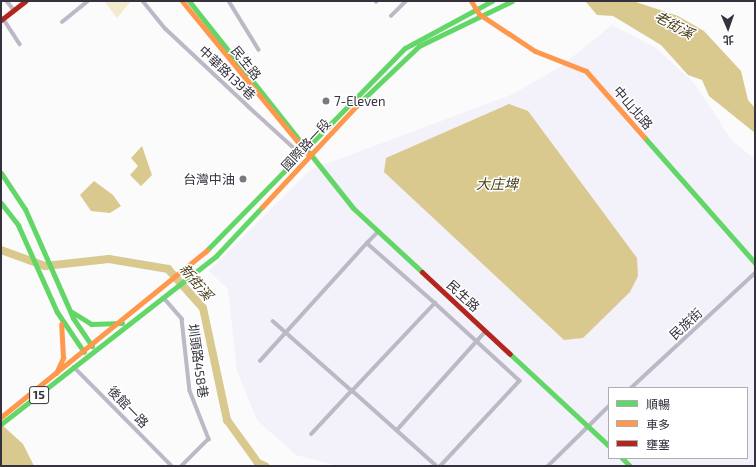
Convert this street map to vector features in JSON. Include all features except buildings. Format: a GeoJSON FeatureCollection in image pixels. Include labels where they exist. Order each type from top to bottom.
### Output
{"type":"FeatureCollection","features":[{"type":"Feature","properties":{"kind":"main road"},"geometry":{"type":"LineString","coordinates":[[2,19],[25,1]]}},
{"type":"Feature","properties":{"kind":"main road","name":"民生路"},"geometry":{"type":"LineString","coordinates":[[182,1],[304,152],[311,156],[377,233],[587,424],[608,445]]}},
{"type":"Feature","properties":{"kind":"main road","name":"民生路"},"geometry":{"type":"LineString","coordinates":[[189,1],[308,147],[311,156]]}},
{"type":"Feature","properties":{"kind":"main road"},"geometry":{"type":"LineString","coordinates":[[471,1],[479,14]]}},
{"type":"Feature","properties":{"kind":"main road","name":"國際路一段"},"geometry":{"type":"LineString","coordinates":[[122,323],[201,256],[405,48],[476,7],[492,1]]}},
{"type":"Feature","properties":{"kind":"main road","name":"國際路一段"},"geometry":{"type":"LineString","coordinates":[[164,298],[205,264],[419,46],[479,14],[512,1]]}},
{"type":"Feature","properties":{"kind":"main road","name":"中山北路"},"geometry":{"type":"LineString","coordinates":[[479,14],[535,51],[586,71],[755,263]]}},
{"type":"Feature","properties":{"kind":"main road"},"geometry":{"type":"LineString","coordinates":[[1,173],[10,183],[25,209],[68,307],[92,346],[93,353],[84,352],[57,312],[18,225],[1,203]]}},
{"type":"Feature","properties":{"kind":"main road","name":"15"},"geometry":{"type":"LineString","coordinates":[[1,424],[164,298]]}},
{"type":"Feature","properties":{"kind":"main road"},"geometry":{"type":"LineString","coordinates":[[68,307],[91,324],[122,323]]}},
{"type":"Feature","properties":{"kind":"main road"},"geometry":{"type":"LineString","coordinates":[[56,373],[64,351],[57,312]]}},
{"type":"Feature","properties":{"kind":"main road","name":"15"},"geometry":{"type":"LineString","coordinates":[[1,417],[122,323]]}},
{"type":"Feature","properties":{"kind":"street"},"geometry":{"type":"LineString","coordinates":[[7,1],[14,10]]}},
{"type":"Feature","properties":{"kind":"street"},"geometry":{"type":"LineString","coordinates":[[62,22],[88,1]]}},
{"type":"Feature","properties":{"kind":"street","name":"中華路139巷"},"geometry":{"type":"LineString","coordinates":[[143,1],[166,29],[249,107],[295,149],[304,152]]}},
{"type":"Feature","properties":{"kind":"street"},"geometry":{"type":"LineString","coordinates":[[229,1],[259,50]]}},
{"type":"Feature","properties":{"kind":"street"},"geometry":{"type":"LineString","coordinates":[[391,16],[406,1]]}},
{"type":"Feature","properties":{"kind":"street"},"geometry":{"type":"LineString","coordinates":[[2,19],[20,44]]}},
{"type":"Feature","properties":{"kind":"street"},"geometry":{"type":"LineString","coordinates":[[260,361],[377,233]]}},
{"type":"Feature","properties":{"kind":"street"},"geometry":{"type":"LineString","coordinates":[[367,243],[520,381],[441,466]]}},
{"type":"Feature","properties":{"kind":"street","name":"民族街"},"geometry":{"type":"LineString","coordinates":[[632,387],[755,274]]}},
{"type":"Feature","properties":{"kind":"street","name":"圳頭路458巷"},"geometry":{"type":"LineString","coordinates":[[164,298],[182,319],[190,391],[209,439],[182,466]]}},
{"type":"Feature","properties":{"kind":"street"},"geometry":{"type":"LineString","coordinates":[[312,434],[435,304]]}},
{"type":"Feature","properties":{"kind":"street"},"geometry":{"type":"LineString","coordinates":[[273,321],[436,466]]}},
{"type":"Feature","properties":{"kind":"street"},"geometry":{"type":"LineString","coordinates":[[397,430],[476,340],[485,332]]}},
{"type":"Feature","properties":{"kind":"street","name":"後館一路"},"geometry":{"type":"LineString","coordinates":[[70,363],[172,466]]}},
{"type":"Feature","properties":{"kind":"street"},"geometry":{"type":"LineString","coordinates":[[548,466],[587,424],[608,407]]}},
{"type":"Feature","properties":{"kind":"shaded area"},"geometry":{"type":"Polygon","coordinates":[[[104,1],[131,1],[117,18],[104,1]]]}},
{"type":"Feature","properties":{"kind":"shaded area"},"geometry":{"type":"Polygon","coordinates":[[[612,25],[656,48],[695,84],[732,141],[755,159],[755,466],[338,466],[296,455],[257,420],[237,371],[228,289],[209,271],[310,170],[511,95],[560,67],[612,25]]]}},
{"type":"Feature","properties":{"kind":"water","name":"老街溪"},"geometry":{"type":"Polygon","coordinates":[[[585,1],[633,1],[678,16],[704,31],[741,71],[748,100],[755,108],[755,133],[709,96],[702,80],[688,75],[661,45],[613,16],[597,15],[585,1]]]}},
{"type":"Feature","properties":{"kind":"water","name":"大庄埤"},"geometry":{"type":"Polygon","coordinates":[[[509,104],[528,111],[637,258],[638,276],[630,292],[583,338],[564,340],[384,172],[386,158],[509,104]]]}},
{"type":"Feature","properties":{"kind":"water"},"geometry":{"type":"Polygon","coordinates":[[[142,146],[152,175],[141,186],[130,175],[138,166],[131,158],[142,146]]]}},
{"type":"Feature","properties":{"kind":"water"},"geometry":{"type":"Polygon","coordinates":[[[94,181],[113,195],[121,206],[110,213],[91,211],[80,195],[94,181]]]}},
{"type":"Feature","properties":{"kind":"water"},"geometry":{"type":"Polygon","coordinates":[[[1,424],[23,444],[34,466],[1,466],[1,424]]]}},
{"type":"Feature","properties":{"kind":"waterway","name":"新街溪"},"geometry":{"type":"LineString","coordinates":[[1,250],[45,266],[109,259],[168,269],[203,308],[227,420],[258,463],[265,466]]}},
{"type":"Feature","properties":{"kind":"traffic: fast"},"geometry":{"type":"LineString","coordinates":[[189,1],[353,208],[422,272]]}},
{"type":"Feature","properties":{"kind":"traffic: fast"},"geometry":{"type":"LineString","coordinates":[[207,250],[405,48],[492,1]]}},
{"type":"Feature","properties":{"kind":"traffic: fast"},"geometry":{"type":"LineString","coordinates":[[357,105],[419,46],[512,1]]}},
{"type":"Feature","properties":{"kind":"traffic: fast"},"geometry":{"type":"LineString","coordinates":[[644,137],[755,263]]}},
{"type":"Feature","properties":{"kind":"traffic: fast"},"geometry":{"type":"LineString","coordinates":[[1,173],[25,209],[73,318],[92,346]]}},
{"type":"Feature","properties":{"kind":"traffic: fast"},"geometry":{"type":"LineString","coordinates":[[1,203],[18,225],[57,312],[84,352]]}},
{"type":"Feature","properties":{"kind":"traffic: fast"},"geometry":{"type":"LineString","coordinates":[[1,424],[216,256],[262,207]]}},
{"type":"Feature","properties":{"kind":"traffic: fast"},"geometry":{"type":"LineString","coordinates":[[72,312],[91,324],[122,323]]}},
{"type":"Feature","properties":{"kind":"traffic: fast"},"geometry":{"type":"LineString","coordinates":[[510,354],[608,445]]}},
{"type":"Feature","properties":{"kind":"traffic: fast"},"geometry":{"type":"LineString","coordinates":[[623,459],[630,466]]}},
{"type":"Feature","properties":{"kind":"traffic: slow"},"geometry":{"type":"LineString","coordinates":[[182,1],[307,153]]}},
{"type":"Feature","properties":{"kind":"traffic: slow"},"geometry":{"type":"LineString","coordinates":[[471,1],[479,14],[535,51],[586,71],[644,137]]}},
{"type":"Feature","properties":{"kind":"traffic: slow"},"geometry":{"type":"LineString","coordinates":[[262,207],[357,105]]}},
{"type":"Feature","properties":{"kind":"traffic: slow"},"geometry":{"type":"LineString","coordinates":[[1,417],[207,250]]}},
{"type":"Feature","properties":{"kind":"traffic: slow"},"geometry":{"type":"LineString","coordinates":[[56,373],[63,358],[61,324]]}},
{"type":"Feature","properties":{"kind":"traffic: jam"},"geometry":{"type":"LineString","coordinates":[[1,20],[25,1]]}},
{"type":"Feature","properties":{"kind":"traffic: jam"},"geometry":{"type":"LineString","coordinates":[[422,272],[510,354]]}},
{"type":"Feature","properties":{"kind":"place","name":"7-Eleven"},"geometry":{"type":"Point","coordinates":[326,101]}},
{"type":"Feature","properties":{"kind":"place","name":"台灣中油"},"geometry":{"type":"Point","coordinates":[243,179]}}]}
